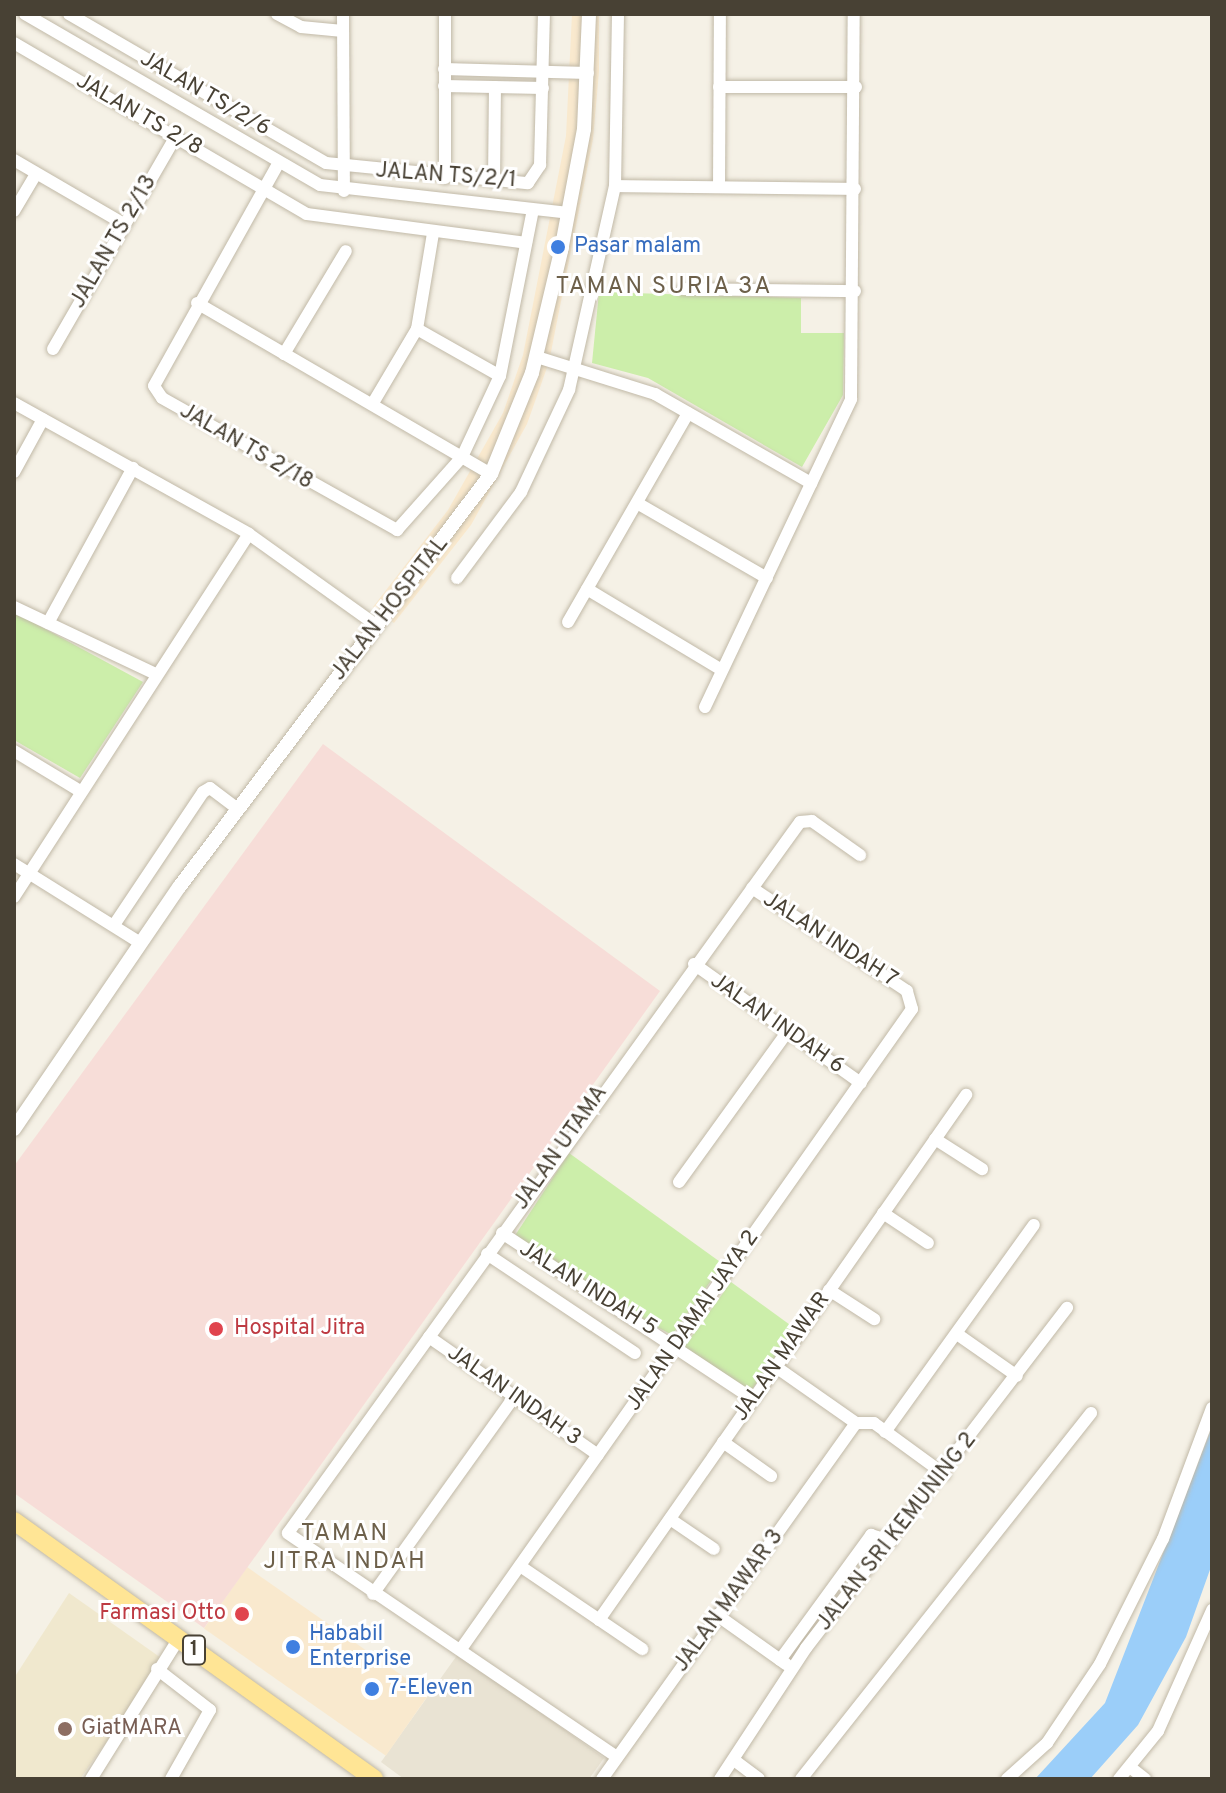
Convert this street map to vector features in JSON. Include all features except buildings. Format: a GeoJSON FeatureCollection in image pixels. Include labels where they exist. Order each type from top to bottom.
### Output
{"type":"FeatureCollection","features":[{"type":"Feature","properties":{"kind":"main road","name":"1"},"geometry":{"type":"LineString","coordinates":[[14,1521],[374,1779]]}},
{"type":"Feature","properties":{"kind":"street"},"geometry":{"type":"LineString","coordinates":[[25,14],[278,164],[344,191],[568,213]]}},
{"type":"Feature","properties":{"kind":"street","name":"JALAN TS/2/6"},"geometry":{"type":"LineString","coordinates":[[69,14],[320,161],[343,167]]}},
{"type":"Feature","properties":{"kind":"street"},"geometry":{"type":"LineString","coordinates":[[277,14],[301,27],[343,31]]}},
{"type":"Feature","properties":{"kind":"street"},"geometry":{"type":"LineString","coordinates":[[343,14],[344,191]]}},
{"type":"Feature","properties":{"kind":"street"},"geometry":{"type":"LineString","coordinates":[[445,14],[445,178]]}},
{"type":"Feature","properties":{"kind":"street"},"geometry":{"type":"LineString","coordinates":[[543,71],[544,14]]}},
{"type":"Feature","properties":{"kind":"street","name":"JALAN HOSPITAL"},"geometry":{"type":"LineString","coordinates":[[14,1129],[139,942],[491,474],[537,357],[568,213],[588,73],[589,14]]}},
{"type":"Feature","properties":{"kind":"street"},"geometry":{"type":"LineString","coordinates":[[457,578],[531,476],[574,366],[615,186],[618,14]]}},
{"type":"Feature","properties":{"kind":"street"},"geometry":{"type":"LineString","coordinates":[[719,187],[720,14]]}},
{"type":"Feature","properties":{"kind":"street"},"geometry":{"type":"LineString","coordinates":[[705,707],[851,399],[855,291],[854,14]]}},
{"type":"Feature","properties":{"kind":"street","name":"JALAN TS 2/8"},"geometry":{"type":"LineString","coordinates":[[14,43],[263,189],[326,220],[526,243]]}},
{"type":"Feature","properties":{"kind":"street"},"geometry":{"type":"LineString","coordinates":[[444,69],[588,73]]}},
{"type":"Feature","properties":{"kind":"street","name":"JALAN TS/2/1"},"geometry":{"type":"LineString","coordinates":[[343,167],[528,183],[538,173],[543,71]]}},
{"type":"Feature","properties":{"kind":"street"},"geometry":{"type":"LineString","coordinates":[[444,86],[543,88]]}},
{"type":"Feature","properties":{"kind":"street"},"geometry":{"type":"LineString","coordinates":[[494,181],[495,87]]}},
{"type":"Feature","properties":{"kind":"street"},"geometry":{"type":"LineString","coordinates":[[719,87],[856,87]]}},
{"type":"Feature","properties":{"kind":"street","name":"JALAN TS 2/13"},"geometry":{"type":"LineString","coordinates":[[53,349],[176,136]]}},
{"type":"Feature","properties":{"kind":"street"},"geometry":{"type":"LineString","coordinates":[[14,160],[124,224]]}},
{"type":"Feature","properties":{"kind":"street","name":"JALAN TS 2/18"},"geometry":{"type":"LineString","coordinates":[[278,164],[156,373],[162,398],[392,529],[408,524],[462,457],[500,376],[533,210]]}},
{"type":"Feature","properties":{"kind":"street"},"geometry":{"type":"LineString","coordinates":[[14,211],[36,174]]}},
{"type":"Feature","properties":{"kind":"street"},"geometry":{"type":"LineString","coordinates":[[615,186],[855,189]]}},
{"type":"Feature","properties":{"kind":"street"},"geometry":{"type":"LineString","coordinates":[[373,403],[417,329],[433,233]]}},
{"type":"Feature","properties":{"kind":"street"},"geometry":{"type":"LineString","coordinates":[[284,354],[346,251]]}},
{"type":"Feature","properties":{"kind":"street"},"geometry":{"type":"LineString","coordinates":[[683,289],[855,291]]}},
{"type":"Feature","properties":{"kind":"street"},"geometry":{"type":"LineString","coordinates":[[197,303],[491,474]]}},
{"type":"Feature","properties":{"kind":"street"},"geometry":{"type":"LineString","coordinates":[[417,329],[500,376]]}},
{"type":"Feature","properties":{"kind":"street"},"geometry":{"type":"LineString","coordinates":[[537,357],[574,366],[688,413],[811,483]]}},
{"type":"Feature","properties":{"kind":"street"},"geometry":{"type":"LineString","coordinates":[[14,403],[249,534],[376,625]]}},
{"type":"Feature","properties":{"kind":"street"},"geometry":{"type":"LineString","coordinates":[[568,622],[688,413]]}},
{"type":"Feature","properties":{"kind":"street"},"geometry":{"type":"LineString","coordinates":[[14,472],[43,419]]}},
{"type":"Feature","properties":{"kind":"street"},"geometry":{"type":"LineString","coordinates":[[48,623],[133,468]]}},
{"type":"Feature","properties":{"kind":"street"},"geometry":{"type":"LineString","coordinates":[[637,503],[767,578]]}},
{"type":"Feature","properties":{"kind":"street"},"geometry":{"type":"LineString","coordinates":[[14,897],[249,534]]}},
{"type":"Feature","properties":{"kind":"street"},"geometry":{"type":"LineString","coordinates":[[587,589],[722,670]]}},
{"type":"Feature","properties":{"kind":"street"},"geometry":{"type":"LineString","coordinates":[[14,607],[156,674]]}},
{"type":"Feature","properties":{"kind":"street"},"geometry":{"type":"LineString","coordinates":[[14,751],[80,791]]}},
{"type":"Feature","properties":{"kind":"street"},"geometry":{"type":"LineString","coordinates":[[114,925],[203,792],[210,788],[237,808]]}},
{"type":"Feature","properties":{"kind":"street","name":"JALAN UTAMA"},"geometry":{"type":"LineString","coordinates":[[373,1594],[289,1537],[694,964],[803,819],[860,855]]}},
{"type":"Feature","properties":{"kind":"street"},"geometry":{"type":"LineString","coordinates":[[14,864],[139,942]]}},
{"type":"Feature","properties":{"kind":"street","name":"JALAN INDAH 7"},"geometry":{"type":"LineString","coordinates":[[752,888],[907,991]]}},
{"type":"Feature","properties":{"kind":"street","name":"JALAN INDAH 6"},"geometry":{"type":"LineString","coordinates":[[694,964],[861,1083]]}},
{"type":"Feature","properties":{"kind":"street","name":"JALAN DAMAI JAYA 2"},"geometry":{"type":"LineString","coordinates":[[461,1649],[909,1015],[907,991]]}},
{"type":"Feature","properties":{"kind":"street"},"geometry":{"type":"LineString","coordinates":[[679,1182],[788,1031]]}},
{"type":"Feature","properties":{"kind":"street","name":"JALAN MAWAR"},"geometry":{"type":"LineString","coordinates":[[599,1620],[966,1095]]}},
{"type":"Feature","properties":{"kind":"street"},"geometry":{"type":"LineString","coordinates":[[935,1139],[982,1169]]}},
{"type":"Feature","properties":{"kind":"street"},"geometry":{"type":"LineString","coordinates":[[883,1213],[928,1243]]}},
{"type":"Feature","properties":{"kind":"street"},"geometry":{"type":"LineString","coordinates":[[885,1432],[1034,1225]]}},
{"type":"Feature","properties":{"kind":"street","name":"JALAN INDAH 5"},"geometry":{"type":"LineString","coordinates":[[502,1233],[557,1275],[676,1345],[753,1399]]}},
{"type":"Feature","properties":{"kind":"street"},"geometry":{"type":"LineString","coordinates":[[487,1254],[635,1353]]}},
{"type":"Feature","properties":{"kind":"street"},"geometry":{"type":"LineString","coordinates":[[543,1293],[557,1275]]}},
{"type":"Feature","properties":{"kind":"street"},"geometry":{"type":"LineString","coordinates":[[829,1290],[874,1319]]}},
{"type":"Feature","properties":{"kind":"street","name":"JALAN SRI KEMUNING 2"},"geometry":{"type":"LineString","coordinates":[[720,1779],[792,1668],[944,1474],[1067,1308]]}},
{"type":"Feature","properties":{"kind":"street"},"geometry":{"type":"LineString","coordinates":[[957,1334],[1017,1376]]}},
{"type":"Feature","properties":{"kind":"street","name":"JALAN INDAH 3"},"geometry":{"type":"LineString","coordinates":[[429,1337],[598,1455]]}},
{"type":"Feature","properties":{"kind":"street"},"geometry":{"type":"LineString","coordinates":[[776,1367],[856,1423],[885,1432],[944,1474]]}},
{"type":"Feature","properties":{"kind":"street"},"geometry":{"type":"LineString","coordinates":[[515,1396],[373,1594],[461,1649],[617,1757]]}},
{"type":"Feature","properties":{"kind":"street"},"geometry":{"type":"LineString","coordinates":[[1007,1779],[1047,1743],[1100,1664],[1163,1539],[1212,1408]]}},
{"type":"Feature","properties":{"kind":"street"},"geometry":{"type":"LineString","coordinates":[[801,1779],[1091,1413]]}},
{"type":"Feature","properties":{"kind":"street","name":"JALAN MAWAR 3"},"geometry":{"type":"LineString","coordinates":[[602,1779],[856,1423]]}},
{"type":"Feature","properties":{"kind":"street"},"geometry":{"type":"LineString","coordinates":[[723,1442],[771,1476]]}},
{"type":"Feature","properties":{"kind":"street"},"geometry":{"type":"LineString","coordinates":[[670,1519],[714,1549]]}},
{"type":"Feature","properties":{"kind":"street"},"geometry":{"type":"LineString","coordinates":[[780,1660],[871,1535],[891,1541]]}},
{"type":"Feature","properties":{"kind":"street"},"geometry":{"type":"LineString","coordinates":[[520,1566],[642,1649]]}},
{"type":"Feature","properties":{"kind":"street"},"geometry":{"type":"LineString","coordinates":[[1119,1779],[1158,1731],[1212,1610]]}},
{"type":"Feature","properties":{"kind":"street"},"geometry":{"type":"LineString","coordinates":[[717,1615],[792,1668]]}},
{"type":"Feature","properties":{"kind":"street"},"geometry":{"type":"LineString","coordinates":[[91,1779],[179,1638]]}},
{"type":"Feature","properties":{"kind":"street"},"geometry":{"type":"LineString","coordinates":[[157,1669],[210,1710],[171,1779]]}},
{"type":"Feature","properties":{"kind":"street"},"geometry":{"type":"LineString","coordinates":[[734,1760],[759,1779]]}},
{"type":"Feature","properties":{"kind":"street"},"geometry":{"type":"LineString","coordinates":[[1131,1768],[1145,1779]]}},
{"type":"Feature","properties":{"kind":"shaded area","name":"Pasar malam"},"geometry":{"type":"Polygon","coordinates":[[[572,14],[599,14],[599,71],[593,139],[549,362],[527,424],[471,525],[394,623],[373,607],[448,510],[503,413],[523,355],[566,136],[572,14]]]}},
{"type":"Feature","properties":{"kind":"shaded area","name":"Hospital Jitra"},"geometry":{"type":"Polygon","coordinates":[[[323,744],[660,991],[204,1628],[14,1493],[14,1166],[323,744]]]}},
{"type":"Feature","properties":{"kind":"shaded area"},"geometry":{"type":"Polygon","coordinates":[[[247,1567],[429,1694],[386,1756],[204,1628],[247,1567]]]}},
{"type":"Feature","properties":{"kind":"shaded area","name":"GiatMARA"},"geometry":{"type":"Polygon","coordinates":[[[69,1593],[164,1660],[80,1779],[14,1779],[14,1678],[69,1593]]]}},
{"type":"Feature","properties":{"kind":"shaded area"},"geometry":{"type":"Polygon","coordinates":[[[458,1654],[604,1758],[589,1779],[404,1779],[381,1762],[458,1654]]]}},
{"type":"Feature","properties":{"kind":"green space"},"geometry":{"type":"Polygon","coordinates":[[[599,292],[801,298],[801,333],[844,333],[843,395],[802,467],[648,378],[592,363],[599,292]]]}},
{"type":"Feature","properties":{"kind":"green space"},"geometry":{"type":"Polygon","coordinates":[[[14,612],[143,682],[80,778],[14,740],[14,612]]]}},
{"type":"Feature","properties":{"kind":"green space"},"geometry":{"type":"Polygon","coordinates":[[[569,1153],[723,1264],[672,1335],[576,1284],[514,1237],[569,1153]]]}},
{"type":"Feature","properties":{"kind":"green space"},"geometry":{"type":"Polygon","coordinates":[[[731,1282],[796,1329],[749,1394],[684,1347],[731,1282]]]}},
{"type":"Feature","properties":{"kind":"water"},"geometry":{"type":"Polygon","coordinates":[[[1212,1427],[1212,1564],[1186,1637],[1138,1725],[1090,1779],[1035,1779],[1105,1703],[1212,1427]]]}},
{"type":"Feature","properties":{"kind":"place","name":"Pasar malam"},"geometry":{"type":"Point","coordinates":[558,247]}},
{"type":"Feature","properties":{"kind":"place","name":"Hospital Jitra"},"geometry":{"type":"Point","coordinates":[216,1329]}},
{"type":"Feature","properties":{"kind":"place","name":"Farmasi Otto"},"geometry":{"type":"Point","coordinates":[242,1614]}},
{"type":"Feature","properties":{"kind":"place","name":"Hababil Enterprise"},"geometry":{"type":"Point","coordinates":[293,1647]}},
{"type":"Feature","properties":{"kind":"place","name":"7-Eleven"},"geometry":{"type":"Point","coordinates":[372,1689]}},
{"type":"Feature","properties":{"kind":"place","name":"GiatMARA"},"geometry":{"type":"Point","coordinates":[65,1729]}},
{"type":"Feature","properties":{"kind":"district","name":"TAMAN SURIA 3A"},"geometry":{"type":"Point","coordinates":[664,288]}},
{"type":"Feature","properties":{"kind":"district","name":"TAMAN JITRA INDAH"},"geometry":{"type":"Point","coordinates":[345,1549]}}]}
